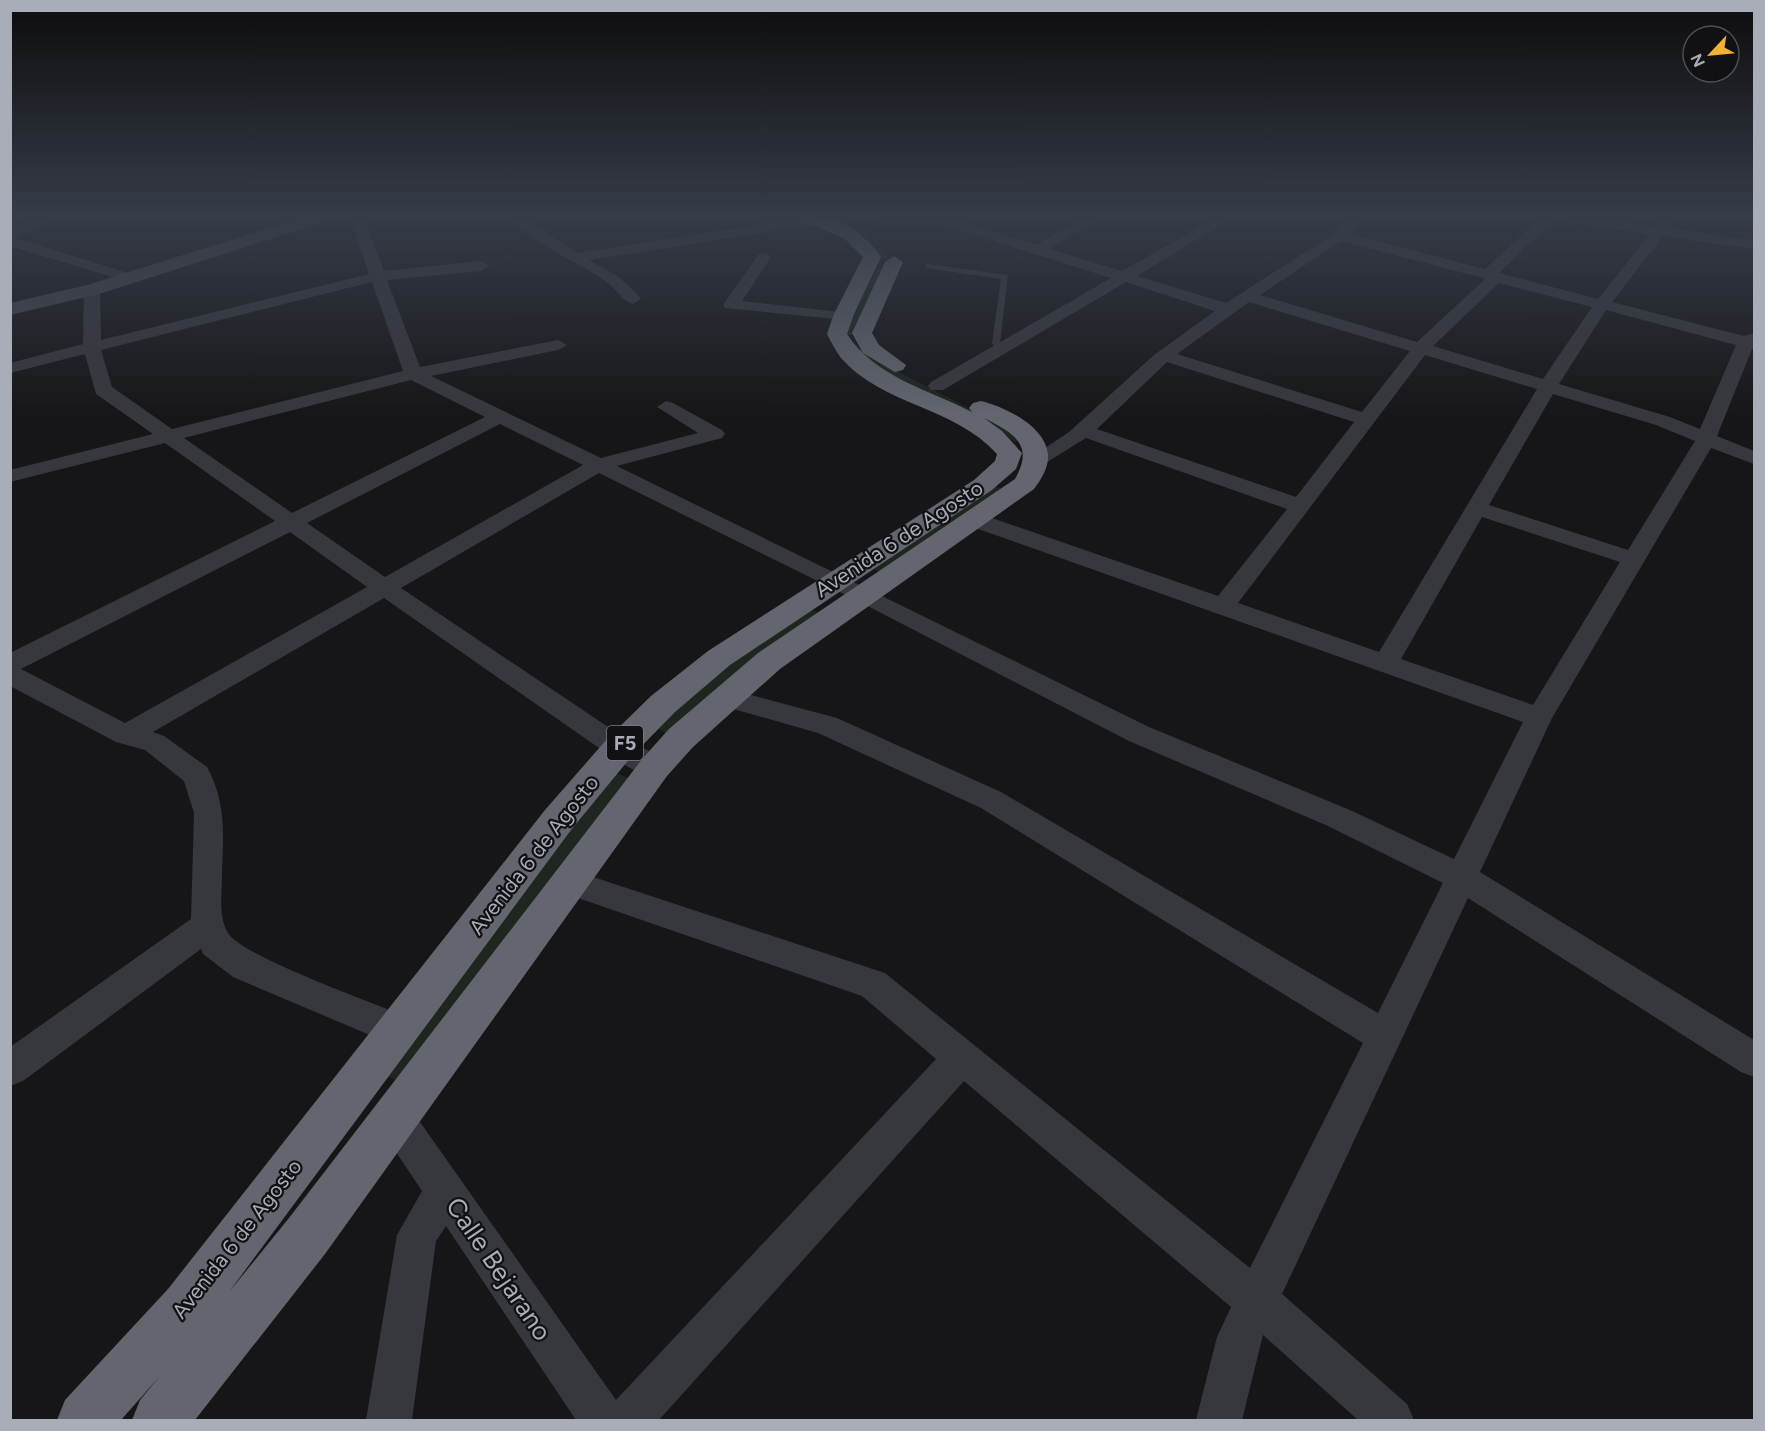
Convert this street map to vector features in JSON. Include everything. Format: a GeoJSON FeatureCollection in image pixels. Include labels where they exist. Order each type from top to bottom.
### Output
{"type":"FeatureCollection","features":[{"type":"Feature","properties":{"kind":"highway"},"geometry":{"type":"LineString","coordinates":[[849,334],[863,327],[877,282]]}},
{"type":"Feature","properties":{"kind":"highway"},"geometry":{"type":"LineString","coordinates":[[849,334],[881,358],[1015,425],[1028,436],[1035,447],[1014,469],[987,431],[852,358],[849,334]]}},
{"type":"Feature","properties":{"kind":"highway","name":"Avenida 6 de Agosto"},"geometry":{"type":"LineString","coordinates":[[85,1420],[186,1307],[558,820],[620,748],[663,704],[719,658],[975,520],[1014,469]]}},
{"type":"Feature","properties":{"kind":"highway","name":"Avenida 6 de Agosto"},"geometry":{"type":"LineString","coordinates":[[160,1420],[307,1236],[568,882],[655,767],[681,738],[849,588],[1014,469]]}},
{"type":"Feature","properties":{"kind":"street"},"geometry":{"type":"LineString","coordinates":[[10,309],[93,290],[118,282]]}},
{"type":"Feature","properties":{"kind":"street"},"geometry":{"type":"LineString","coordinates":[[10,368],[355,282]]}},
{"type":"Feature","properties":{"kind":"street"},"geometry":{"type":"LineString","coordinates":[[380,282],[413,374],[849,588],[1139,734],[1340,818],[1461,877],[1755,1060]]}},
{"type":"Feature","properties":{"kind":"street"},"geometry":{"type":"LineString","coordinates":[[616,282],[633,299]]}},
{"type":"Feature","properties":{"kind":"street"},"geometry":{"type":"LineString","coordinates":[[747,282],[731,305],[849,334]]}},
{"type":"Feature","properties":{"kind":"street"},"geometry":{"type":"LineString","coordinates":[[938,386],[1119,282]]}},
{"type":"Feature","properties":{"kind":"street"},"geometry":{"type":"LineString","coordinates":[[1138,282],[1230,310]]}},
{"type":"Feature","properties":{"kind":"street"},"geometry":{"type":"LineString","coordinates":[[1014,469],[1061,449],[1166,356],[1271,282]]}},
{"type":"Feature","properties":{"kind":"street"},"geometry":{"type":"LineString","coordinates":[[1222,606],[1421,348],[1486,282]]}},
{"type":"Feature","properties":{"kind":"street"},"geometry":{"type":"LineString","coordinates":[[1219,1420],[1239,1336],[1539,717],[1706,439],[1752,341],[1515,282]]}},
{"type":"Feature","properties":{"kind":"street"},"geometry":{"type":"LineString","coordinates":[[1385,664],[1548,386],[1619,282]]}},
{"type":"Feature","properties":{"kind":"street"},"geometry":{"type":"LineString","coordinates":[[93,290],[92,348],[103,390],[385,588],[620,748],[655,767]]}},
{"type":"Feature","properties":{"kind":"street"},"geometry":{"type":"LineString","coordinates":[[1249,297],[1664,421],[1755,458]]}},
{"type":"Feature","properties":{"kind":"street"},"geometry":{"type":"LineString","coordinates":[[10,476],[413,374],[558,345]]}},
{"type":"Feature","properties":{"kind":"street"},"geometry":{"type":"LineString","coordinates":[[1166,356],[1366,420]]}},
{"type":"Feature","properties":{"kind":"street"},"geometry":{"type":"LineString","coordinates":[[126,735],[598,465],[715,434],[666,407]]}},
{"type":"Feature","properties":{"kind":"street"},"geometry":{"type":"LineString","coordinates":[[10,664],[500,417]]}},
{"type":"Feature","properties":{"kind":"street"},"geometry":{"type":"LineString","coordinates":[[1084,431],[1300,506]]}},
{"type":"Feature","properties":{"kind":"street"},"geometry":{"type":"LineString","coordinates":[[1476,508],[1633,560]]}},
{"type":"Feature","properties":{"kind":"street"},"geometry":{"type":"LineString","coordinates":[[975,520],[1539,717]]}},
{"type":"Feature","properties":{"kind":"street"},"geometry":{"type":"LineString","coordinates":[[10,675],[126,735],[154,743],[197,775],[209,813],[204,914],[215,945],[245,966],[398,1030]]}},
{"type":"Feature","properties":{"kind":"street"},"geometry":{"type":"LineString","coordinates":[[725,698],[827,725],[991,800],[1384,1036]]}},
{"type":"Feature","properties":{"kind":"street"},"geometry":{"type":"LineString","coordinates":[[568,882],[873,984],[1256,1300],[1391,1420]]}},
{"type":"Feature","properties":{"kind":"street"},"geometry":{"type":"LineString","coordinates":[[10,1069],[208,925]]}},
{"type":"Feature","properties":{"kind":"street"},"geometry":{"type":"LineString","coordinates":[[629,1420],[962,1057]]}},
{"type":"Feature","properties":{"kind":"street","name":"Calle Bejarano"},"geometry":{"type":"LineString","coordinates":[[395,1118],[603,1420]]}},
{"type":"Feature","properties":{"kind":"street"},"geometry":{"type":"LineString","coordinates":[[389,1420],[417,1235],[445,1191]]}},
{"type":"Feature","properties":{"kind":"lane"},"geometry":{"type":"LineString","coordinates":[[1000,350],[996,343],[1004,282]]}},
{"type":"Feature","properties":{"kind":"shaded area"},"geometry":{"type":"Polygon","coordinates":[[[870,282],[879,282],[857,323],[855,335],[845,335],[847,322],[870,282]]]}},
{"type":"Feature","properties":{"kind":"shaded area"},"geometry":{"type":"Polygon","coordinates":[[[863,349],[874,359],[1003,426],[1022,440],[1014,442],[1000,431],[879,368],[855,351],[863,349]]]}},
{"type":"Feature","properties":{"kind":"shaded area"},"geometry":{"type":"Polygon","coordinates":[[[994,486],[1004,490],[879,572],[870,566],[994,486]]]}},
{"type":"Feature","properties":{"kind":"shaded area"},"geometry":{"type":"Polygon","coordinates":[[[809,608],[820,614],[669,735],[655,727],[717,672],[809,608]]]}},
{"type":"Feature","properties":{"kind":"shaded area"},"geometry":{"type":"Polygon","coordinates":[[[614,772],[629,778],[398,1081],[380,1073],[614,772]]]}}]}
